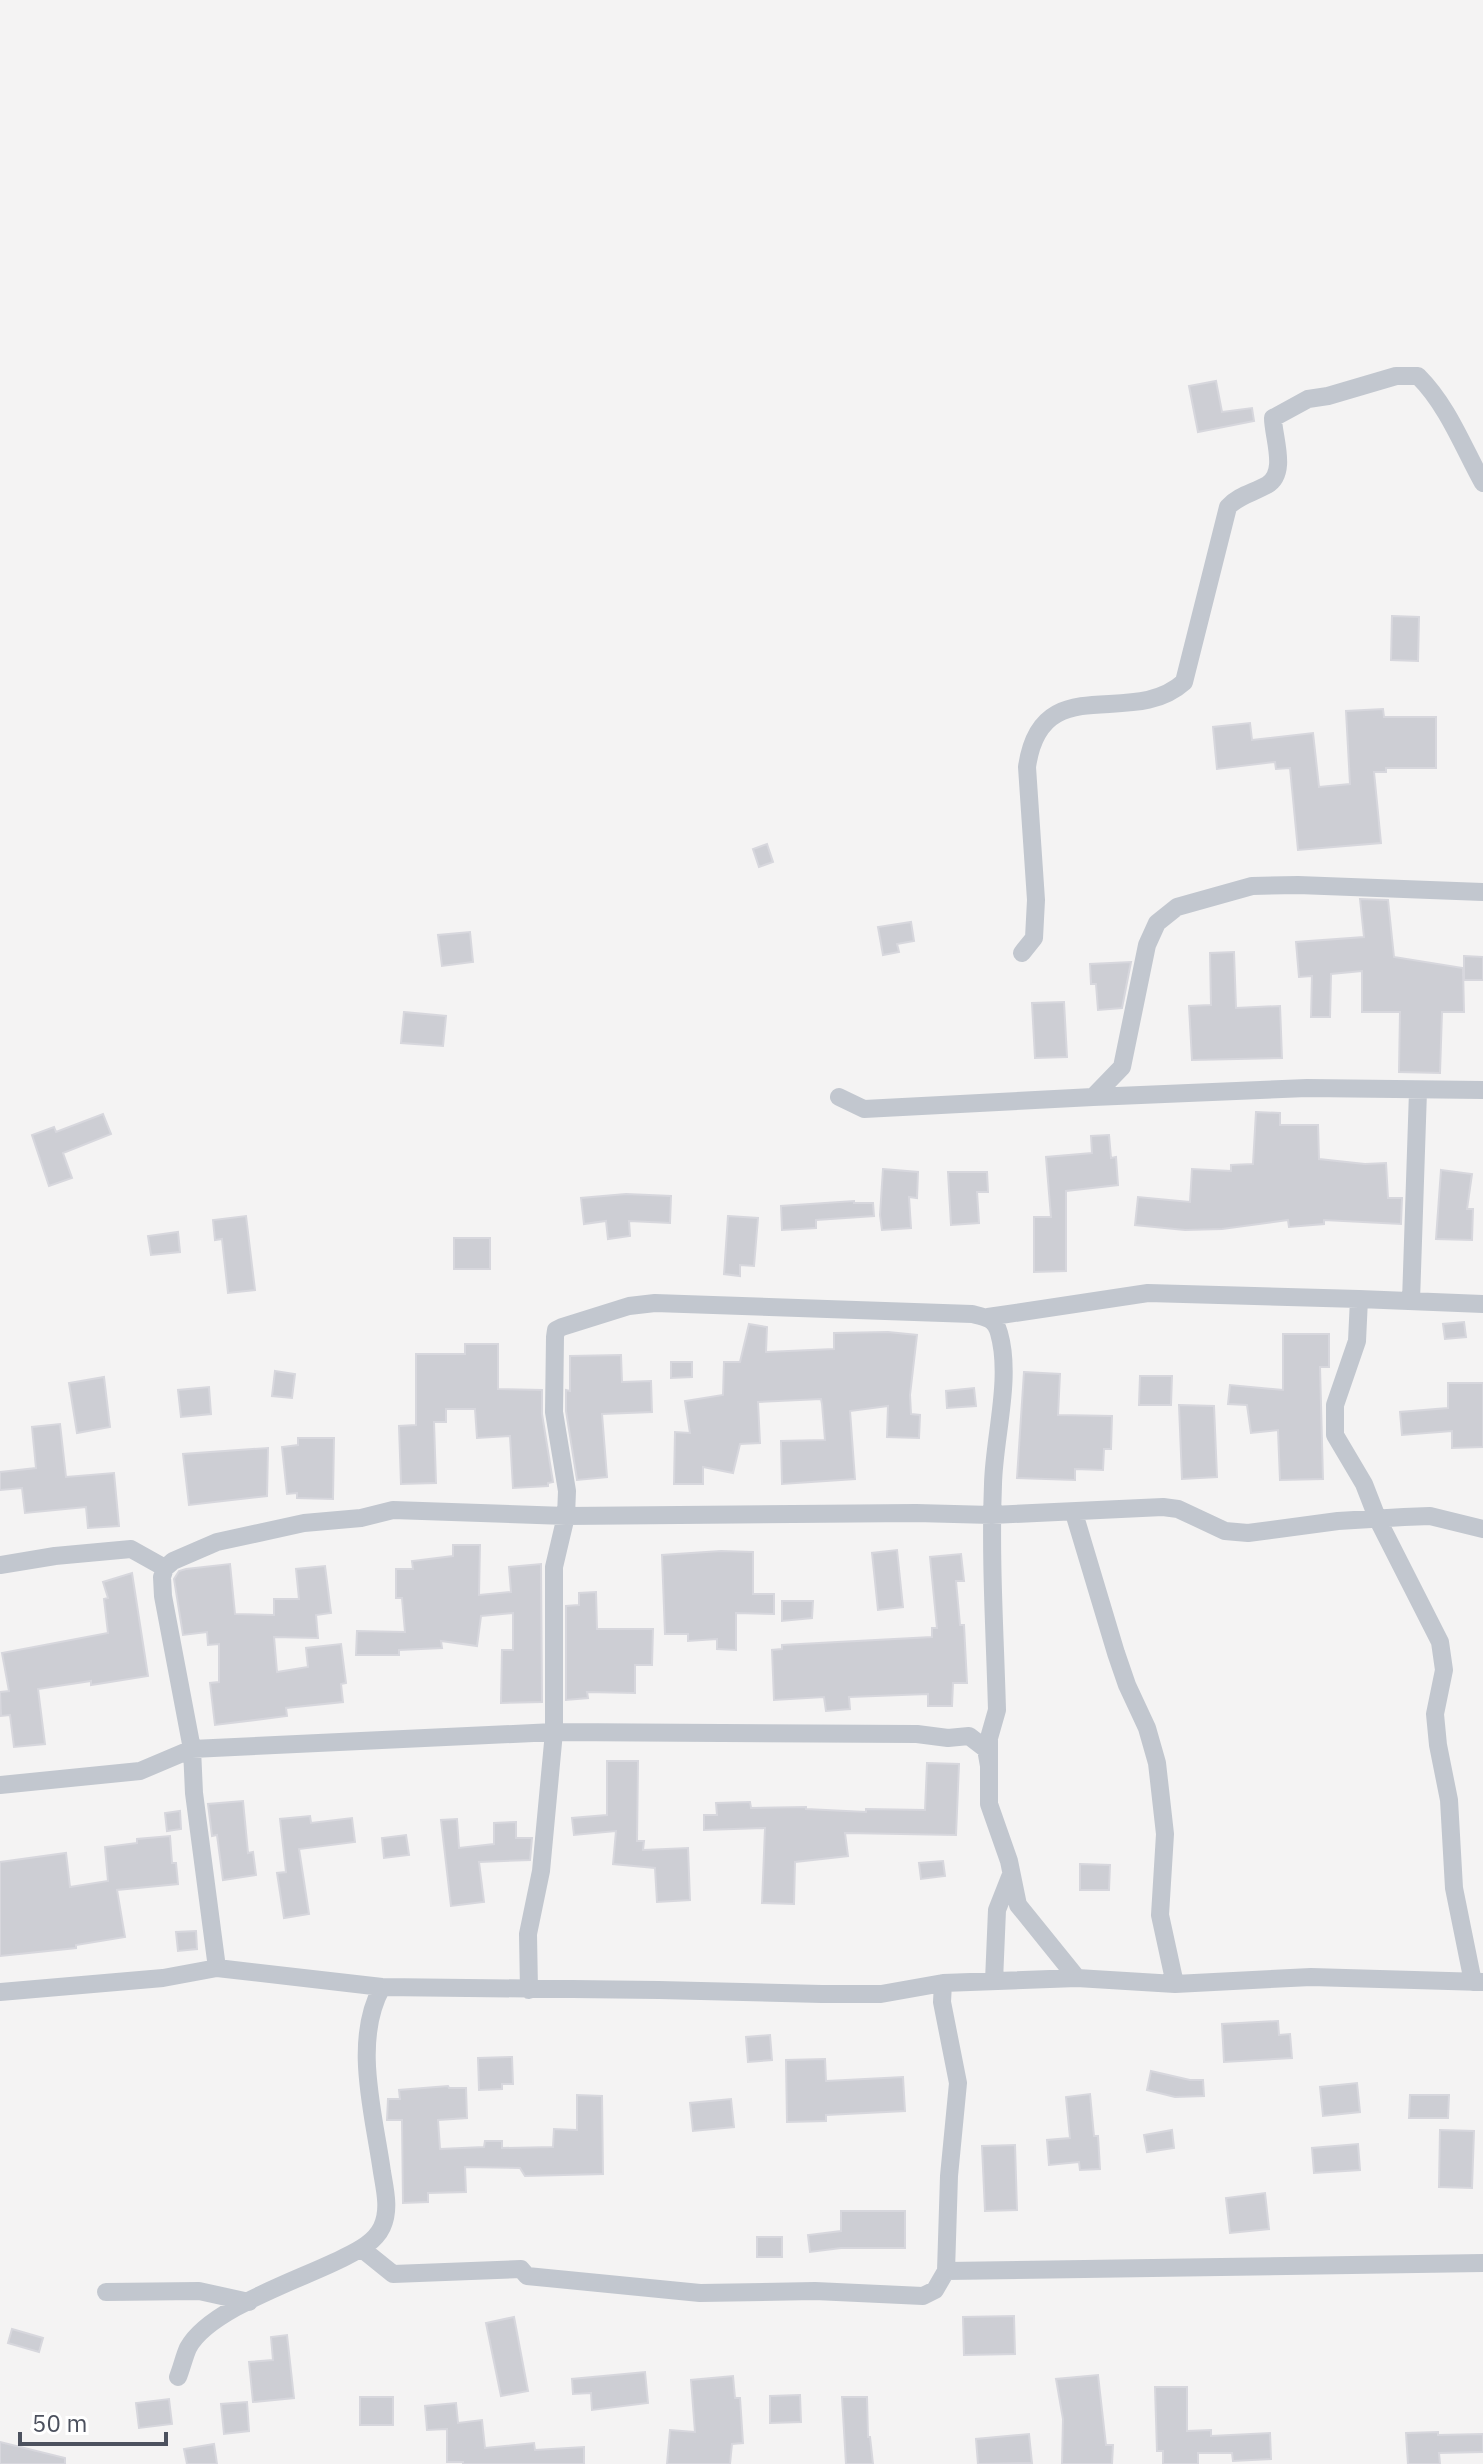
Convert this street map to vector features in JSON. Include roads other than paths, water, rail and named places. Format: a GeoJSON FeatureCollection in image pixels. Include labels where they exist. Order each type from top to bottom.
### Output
{"type":"FeatureCollection","features":[{"type":"Feature","properties":{"kind":"street"},"geometry":{"type":"LineString","coordinates":[[1022,953],[1034,938],[1036,900],[1027,767],[1030,746],[1041,724],[1066,708],[1141,702],[1171,693],[1184,682],[1228,507],[1236,498],[1270,483],[1275,476],[1278,465],[1273,418],[1308,399],[1396,376],[1418,376],[1429,386],[1447,415],[1483,483]]}},
{"type":"Feature","properties":{"kind":"street"},"geometry":{"type":"LineString","coordinates":[[1093,1097],[1122,1067],[1147,945],[1157,923],[1177,907],[1252,886],[1483,892]]}},
{"type":"Feature","properties":{"kind":"street"},"geometry":{"type":"LineString","coordinates":[[839,1097],[864,1109],[1307,1088],[1483,1090]]}},
{"type":"Feature","properties":{"kind":"street"},"geometry":{"type":"LineString","coordinates":[[1411,1301],[1418,1091]]}},
{"type":"Feature","properties":{"kind":"street"},"geometry":{"type":"LineString","coordinates":[[529,1990],[528,1934],[541,1871],[554,1732],[554,1567],[566,1516],[567,1491],[554,1412],[556,1330],[629,1306],[655,1303],[988,1317],[1148,1293],[1483,1304]]}},
{"type":"Feature","properties":{"kind":"street"},"geometry":{"type":"LineString","coordinates":[[0,1992],[163,1978],[217,1968],[382,1987],[881,1994],[943,1983],[1077,1978],[1175,1984],[1311,1977],[1478,1982],[1454,1888],[1449,1800],[1438,1745],[1435,1714],[1444,1658],[1440,1642],[1378,1520],[1364,1484],[1335,1435],[1335,1405],[1357,1341],[1359,1299]]}},
{"type":"Feature","properties":{"kind":"street"},"geometry":{"type":"LineString","coordinates":[[988,1317],[996,1323],[1000,1337],[1003,1380],[995,1448],[992,1515],[997,1710],[989,1738],[989,1804],[1018,1905],[1077,1978]]}},
{"type":"Feature","properties":{"kind":"street"},"geometry":{"type":"LineString","coordinates":[[217,1968],[194,1793],[192,1749],[162,1577],[165,1568],[173,1561],[217,1542],[304,1523],[361,1518],[393,1510],[566,1516],[992,1515],[1163,1507],[1178,1509],[1225,1531],[1248,1533],[1338,1521],[1430,1516],[1483,1529]]}},
{"type":"Feature","properties":{"kind":"street"},"geometry":{"type":"LineString","coordinates":[[1074,1513],[1120,1664],[1147,1728],[1157,1763],[1165,1834],[1160,1915],[1175,1984]]}},
{"type":"Feature","properties":{"kind":"street"},"geometry":{"type":"LineString","coordinates":[[0,1565],[131,1549],[165,1568]]}},
{"type":"Feature","properties":{"kind":"street"},"geometry":{"type":"LineString","coordinates":[[0,1785],[140,1771],[192,1749],[554,1732],[813,1732],[917,1734],[948,1738],[969,1736],[986,1749],[989,1766]]}},
{"type":"Feature","properties":{"kind":"street"},"geometry":{"type":"LineString","coordinates":[[994,1981],[997,1910],[1011,1874]]}},
{"type":"Feature","properties":{"kind":"street"},"geometry":{"type":"LineString","coordinates":[[362,2249],[393,2274],[521,2269],[527,2276],[700,2293],[802,2291],[923,2296],[935,2290],[946,2271],[949,2176],[958,2083],[942,2002],[943,1983]]}},
{"type":"Feature","properties":{"kind":"street"},"geometry":{"type":"LineString","coordinates":[[178,2377],[189,2346],[209,2324],[362,2249],[377,2236],[386,2214],[366,2055],[372,2005],[382,1987]]}},
{"type":"Feature","properties":{"kind":"street"},"geometry":{"type":"LineString","coordinates":[[946,2271],[1483,2263]]}},
{"type":"Feature","properties":{"kind":"street"},"geometry":{"type":"LineString","coordinates":[[106,2292],[199,2291],[249,2302]]}}]}
